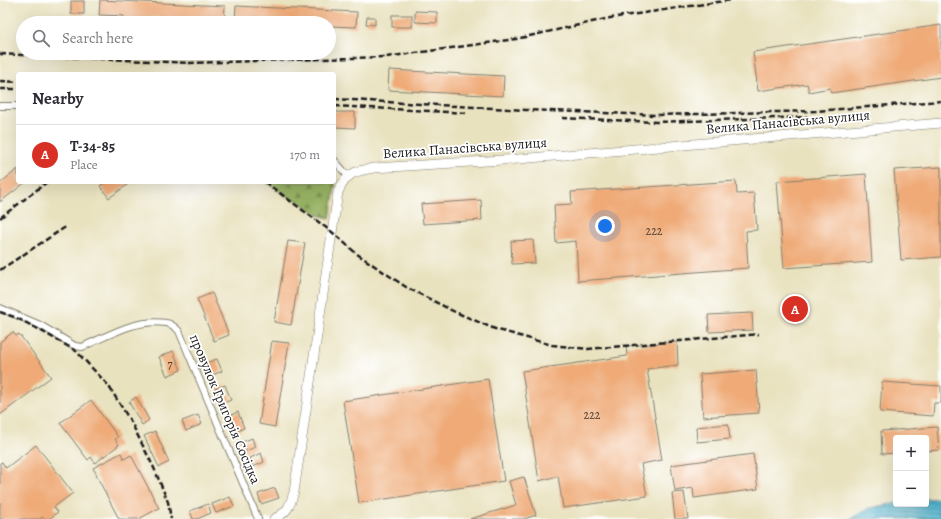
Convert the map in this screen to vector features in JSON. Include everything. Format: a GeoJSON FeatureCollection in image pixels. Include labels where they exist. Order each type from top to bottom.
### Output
{"type":"FeatureCollection","features":[{"type":"Feature","properties":{"kind":"street"},"geometry":{"type":"LineString","coordinates":[[0,106],[16,106]]}},
{"type":"Feature","properties":{"kind":"street","name":"Велика Панасівська вулиця"},"geometry":{"type":"LineString","coordinates":[[348,176],[358,170],[374,168],[518,159],[941,123]]}},
{"type":"Feature","properties":{"kind":"street"},"geometry":{"type":"LineString","coordinates":[[274,519],[282,515],[290,506],[294,492],[338,192],[342,183],[348,176],[336,162]]}},
{"type":"Feature","properties":{"kind":"street","name":"провулок Григорія Сосідка"},"geometry":{"type":"LineString","coordinates":[[0,308],[40,325],[75,346],[82,347],[128,326],[151,323],[168,323],[179,331],[258,519]]}},
{"type":"Feature","properties":{"kind":"green space"},"geometry":{"type":"Polygon","coordinates":[[[270,184],[336,184],[330,218],[320,216],[298,201],[284,195],[270,184]]]}},
{"type":"Feature","properties":{"kind":"water"},"geometry":{"type":"Polygon","coordinates":[[[941,498],[941,519],[850,519],[869,508],[893,504],[893,507],[929,507],[929,499],[941,498]]]}},
{"type":"Feature","properties":{"kind":"building"},"geometry":{"type":"Polygon","coordinates":[[[100,0],[225,6],[224,16],[99,15],[100,0]]]}},
{"type":"Feature","properties":{"kind":"building"},"geometry":{"type":"Polygon","coordinates":[[[71,1],[84,1],[84,14],[71,14],[71,1]]]}},
{"type":"Feature","properties":{"kind":"building"},"geometry":{"type":"Polygon","coordinates":[[[236,6],[357,12],[356,27],[336,26],[336,16],[235,16],[236,6]]]}},
{"type":"Feature","properties":{"kind":"building"},"geometry":{"type":"Polygon","coordinates":[[[415,11],[437,12],[437,23],[415,22],[415,11]]]}},
{"type":"Feature","properties":{"kind":"building"},"geometry":{"type":"Polygon","coordinates":[[[392,15],[412,15],[412,27],[392,27],[392,15]]]}},
{"type":"Feature","properties":{"kind":"building"},"geometry":{"type":"Polygon","coordinates":[[[367,17],[375,17],[375,25],[366,24],[367,17]]]}},
{"type":"Feature","properties":{"kind":"building"},"geometry":{"type":"Polygon","coordinates":[[[941,25],[941,77],[831,93],[830,88],[809,92],[807,84],[758,91],[753,52],[941,25]]]}},
{"type":"Feature","properties":{"kind":"building"},"geometry":{"type":"Polygon","coordinates":[[[389,70],[504,76],[503,96],[388,90],[389,70]]]}},
{"type":"Feature","properties":{"kind":"building"},"geometry":{"type":"Polygon","coordinates":[[[336,112],[355,112],[355,128],[336,127],[336,112]]]}},
{"type":"Feature","properties":{"kind":"building"},"geometry":{"type":"Polygon","coordinates":[[[941,167],[941,257],[901,260],[894,170],[941,167]]]}},
{"type":"Feature","properties":{"kind":"building"},"geometry":{"type":"Polygon","coordinates":[[[16,171],[16,184],[23,184],[0,202],[0,183],[16,171]]]}},
{"type":"Feature","properties":{"kind":"building"},"geometry":{"type":"Polygon","coordinates":[[[866,174],[872,262],[784,268],[777,181],[866,174]]]}},
{"type":"Feature","properties":{"kind":"building"},"geometry":{"type":"Polygon","coordinates":[[[736,181],[737,194],[754,193],[757,230],[746,231],[748,268],[578,281],[576,241],[556,243],[554,205],[572,204],[571,192],[736,181]]]}},
{"type":"Feature","properties":{"kind":"building"},"geometry":{"type":"Polygon","coordinates":[[[102,184],[128,184],[109,198],[100,186],[102,184]]]}},
{"type":"Feature","properties":{"kind":"building"},"geometry":{"type":"Polygon","coordinates":[[[481,200],[482,220],[423,224],[421,204],[481,200]]]}},
{"type":"Feature","properties":{"kind":"building"},"geometry":{"type":"Polygon","coordinates":[[[533,240],[535,263],[512,264],[511,241],[533,240]]]}},
{"type":"Feature","properties":{"kind":"building"},"geometry":{"type":"Polygon","coordinates":[[[288,241],[305,243],[291,325],[274,322],[288,241]]]}},
{"type":"Feature","properties":{"kind":"building"},"geometry":{"type":"Polygon","coordinates":[[[212,293],[229,335],[214,341],[197,299],[212,293]]]}},
{"type":"Feature","properties":{"kind":"building"},"geometry":{"type":"Polygon","coordinates":[[[752,313],[753,330],[709,332],[708,315],[752,313]]]}},
{"type":"Feature","properties":{"kind":"building"},"geometry":{"type":"Polygon","coordinates":[[[13,332],[16,336],[19,334],[51,377],[0,415],[0,342],[13,332]]]}},
{"type":"Feature","properties":{"kind":"building"},"geometry":{"type":"Polygon","coordinates":[[[272,341],[289,343],[275,427],[259,424],[272,341]]]}},
{"type":"Feature","properties":{"kind":"building"},"geometry":{"type":"Polygon","coordinates":[[[677,342],[678,365],[647,369],[662,460],[641,464],[647,496],[563,508],[558,476],[539,481],[522,371],[627,356],[626,346],[677,342]]]}},
{"type":"Feature","properties":{"kind":"building"},"geometry":{"type":"Polygon","coordinates":[[[173,351],[181,370],[167,376],[159,357],[173,351]]]}},
{"type":"Feature","properties":{"kind":"building"},"geometry":{"type":"Polygon","coordinates":[[[217,359],[222,371],[208,377],[203,364],[217,359]]]}},
{"type":"Feature","properties":{"kind":"building"},"geometry":{"type":"Polygon","coordinates":[[[756,370],[759,413],[703,417],[700,374],[756,370]]]}},
{"type":"Feature","properties":{"kind":"building"},"geometry":{"type":"Polygon","coordinates":[[[488,379],[504,481],[359,503],[343,401],[488,379]]]}},
{"type":"Feature","properties":{"kind":"building"},"geometry":{"type":"Polygon","coordinates":[[[882,382],[941,386],[941,403],[934,403],[933,416],[880,412],[882,382]]]}},
{"type":"Feature","properties":{"kind":"building"},"geometry":{"type":"Polygon","coordinates":[[[225,385],[231,400],[221,404],[215,389],[225,385]]]}},
{"type":"Feature","properties":{"kind":"building"},"geometry":{"type":"Polygon","coordinates":[[[136,397],[149,420],[142,425],[129,402],[136,397]]]}},
{"type":"Feature","properties":{"kind":"building"},"geometry":{"type":"Polygon","coordinates":[[[91,400],[118,437],[115,439],[119,445],[95,463],[91,457],[88,460],[60,423],[91,400]]]}},
{"type":"Feature","properties":{"kind":"building"},"geometry":{"type":"Polygon","coordinates":[[[238,412],[244,428],[235,432],[229,416],[238,412]]]}},
{"type":"Feature","properties":{"kind":"building"},"geometry":{"type":"Polygon","coordinates":[[[198,415],[202,424],[186,431],[182,421],[198,415]]]}},
{"type":"Feature","properties":{"kind":"building"},"geometry":{"type":"Polygon","coordinates":[[[728,424],[730,439],[697,442],[696,427],[728,424]]]}},
{"type":"Feature","properties":{"kind":"building"},"geometry":{"type":"Polygon","coordinates":[[[937,427],[939,450],[929,451],[929,435],[893,435],[893,453],[882,454],[881,431],[937,427]]]}},
{"type":"Feature","properties":{"kind":"building"},"geometry":{"type":"Polygon","coordinates":[[[155,431],[169,462],[159,467],[144,436],[155,431]]]}},
{"type":"Feature","properties":{"kind":"building"},"geometry":{"type":"Polygon","coordinates":[[[252,438],[255,447],[244,452],[240,443],[252,438]]]}},
{"type":"Feature","properties":{"kind":"building"},"geometry":{"type":"Polygon","coordinates":[[[36,445],[73,493],[54,507],[58,512],[49,519],[44,519],[42,517],[40,519],[0,519],[0,463],[2,462],[6,468],[36,445]]]}},
{"type":"Feature","properties":{"kind":"building"},"geometry":{"type":"Polygon","coordinates":[[[121,453],[124,459],[131,455],[159,508],[139,519],[119,519],[93,468],[121,453]]]}},
{"type":"Feature","properties":{"kind":"building"},"geometry":{"type":"Polygon","coordinates":[[[261,453],[264,462],[253,467],[250,458],[261,453]]]}},
{"type":"Feature","properties":{"kind":"building"},"geometry":{"type":"Polygon","coordinates":[[[753,454],[758,489],[694,498],[693,488],[675,491],[671,465],[753,454]]]}},
{"type":"Feature","properties":{"kind":"building"},"geometry":{"type":"Polygon","coordinates":[[[524,477],[536,515],[524,519],[470,519],[516,505],[509,481],[524,477]]]}},
{"type":"Feature","properties":{"kind":"building"},"geometry":{"type":"Polygon","coordinates":[[[275,488],[279,498],[261,504],[258,494],[275,488]]]}},
{"type":"Feature","properties":{"kind":"building"},"geometry":{"type":"Polygon","coordinates":[[[684,492],[688,519],[675,519],[672,493],[684,492]]]}},
{"type":"Feature","properties":{"kind":"building"},"geometry":{"type":"Polygon","coordinates":[[[230,497],[234,506],[216,513],[212,504],[230,497]]]}},
{"type":"Feature","properties":{"kind":"building"},"geometry":{"type":"Polygon","coordinates":[[[208,504],[211,513],[197,519],[193,519],[190,511],[208,504]]]}},
{"type":"Feature","properties":{"kind":"railway"},"geometry":{"type":"LineString","coordinates":[[336,59],[386,57],[516,39],[610,18],[731,0]]}},
{"type":"Feature","properties":{"kind":"railway"},"geometry":{"type":"LineString","coordinates":[[0,54],[16,55]]}},
{"type":"Feature","properties":{"kind":"railway"},"geometry":{"type":"LineString","coordinates":[[127,60],[190,63],[288,60]]}},
{"type":"Feature","properties":{"kind":"railway"},"geometry":{"type":"LineString","coordinates":[[0,81],[16,82]]}},
{"type":"Feature","properties":{"kind":"railway"},"geometry":{"type":"LineString","coordinates":[[0,89],[16,89]]}},
{"type":"Feature","properties":{"kind":"railway"},"geometry":{"type":"LineString","coordinates":[[336,99],[526,110],[657,115],[816,111],[941,101]]}},
{"type":"Feature","properties":{"kind":"railway"},"geometry":{"type":"LineString","coordinates":[[336,106],[468,113]]}},
{"type":"Feature","properties":{"kind":"railway"},"geometry":{"type":"LineString","coordinates":[[562,118],[656,122],[808,117]]}},
{"type":"Feature","properties":{"kind":"railway"},"geometry":{"type":"LineString","coordinates":[[0,218],[44,184]]}},
{"type":"Feature","properties":{"kind":"railway"},"geometry":{"type":"LineString","coordinates":[[268,184],[332,232],[357,254],[406,287],[455,312],[495,329],[552,345],[588,349],[759,334]]}},
{"type":"Feature","properties":{"kind":"railway"},"geometry":{"type":"LineString","coordinates":[[0,270],[67,226]]}},
{"type":"Feature","properties":{"kind":"railway"},"geometry":{"type":"LineString","coordinates":[[0,312],[17,318],[76,351],[108,385],[131,422],[154,468],[168,502],[171,519]]}},
{"type":"Feature","properties":{"kind":"place","name":"Т-34-85"},"geometry":{"type":"Point","coordinates":[795,309]}}]}
